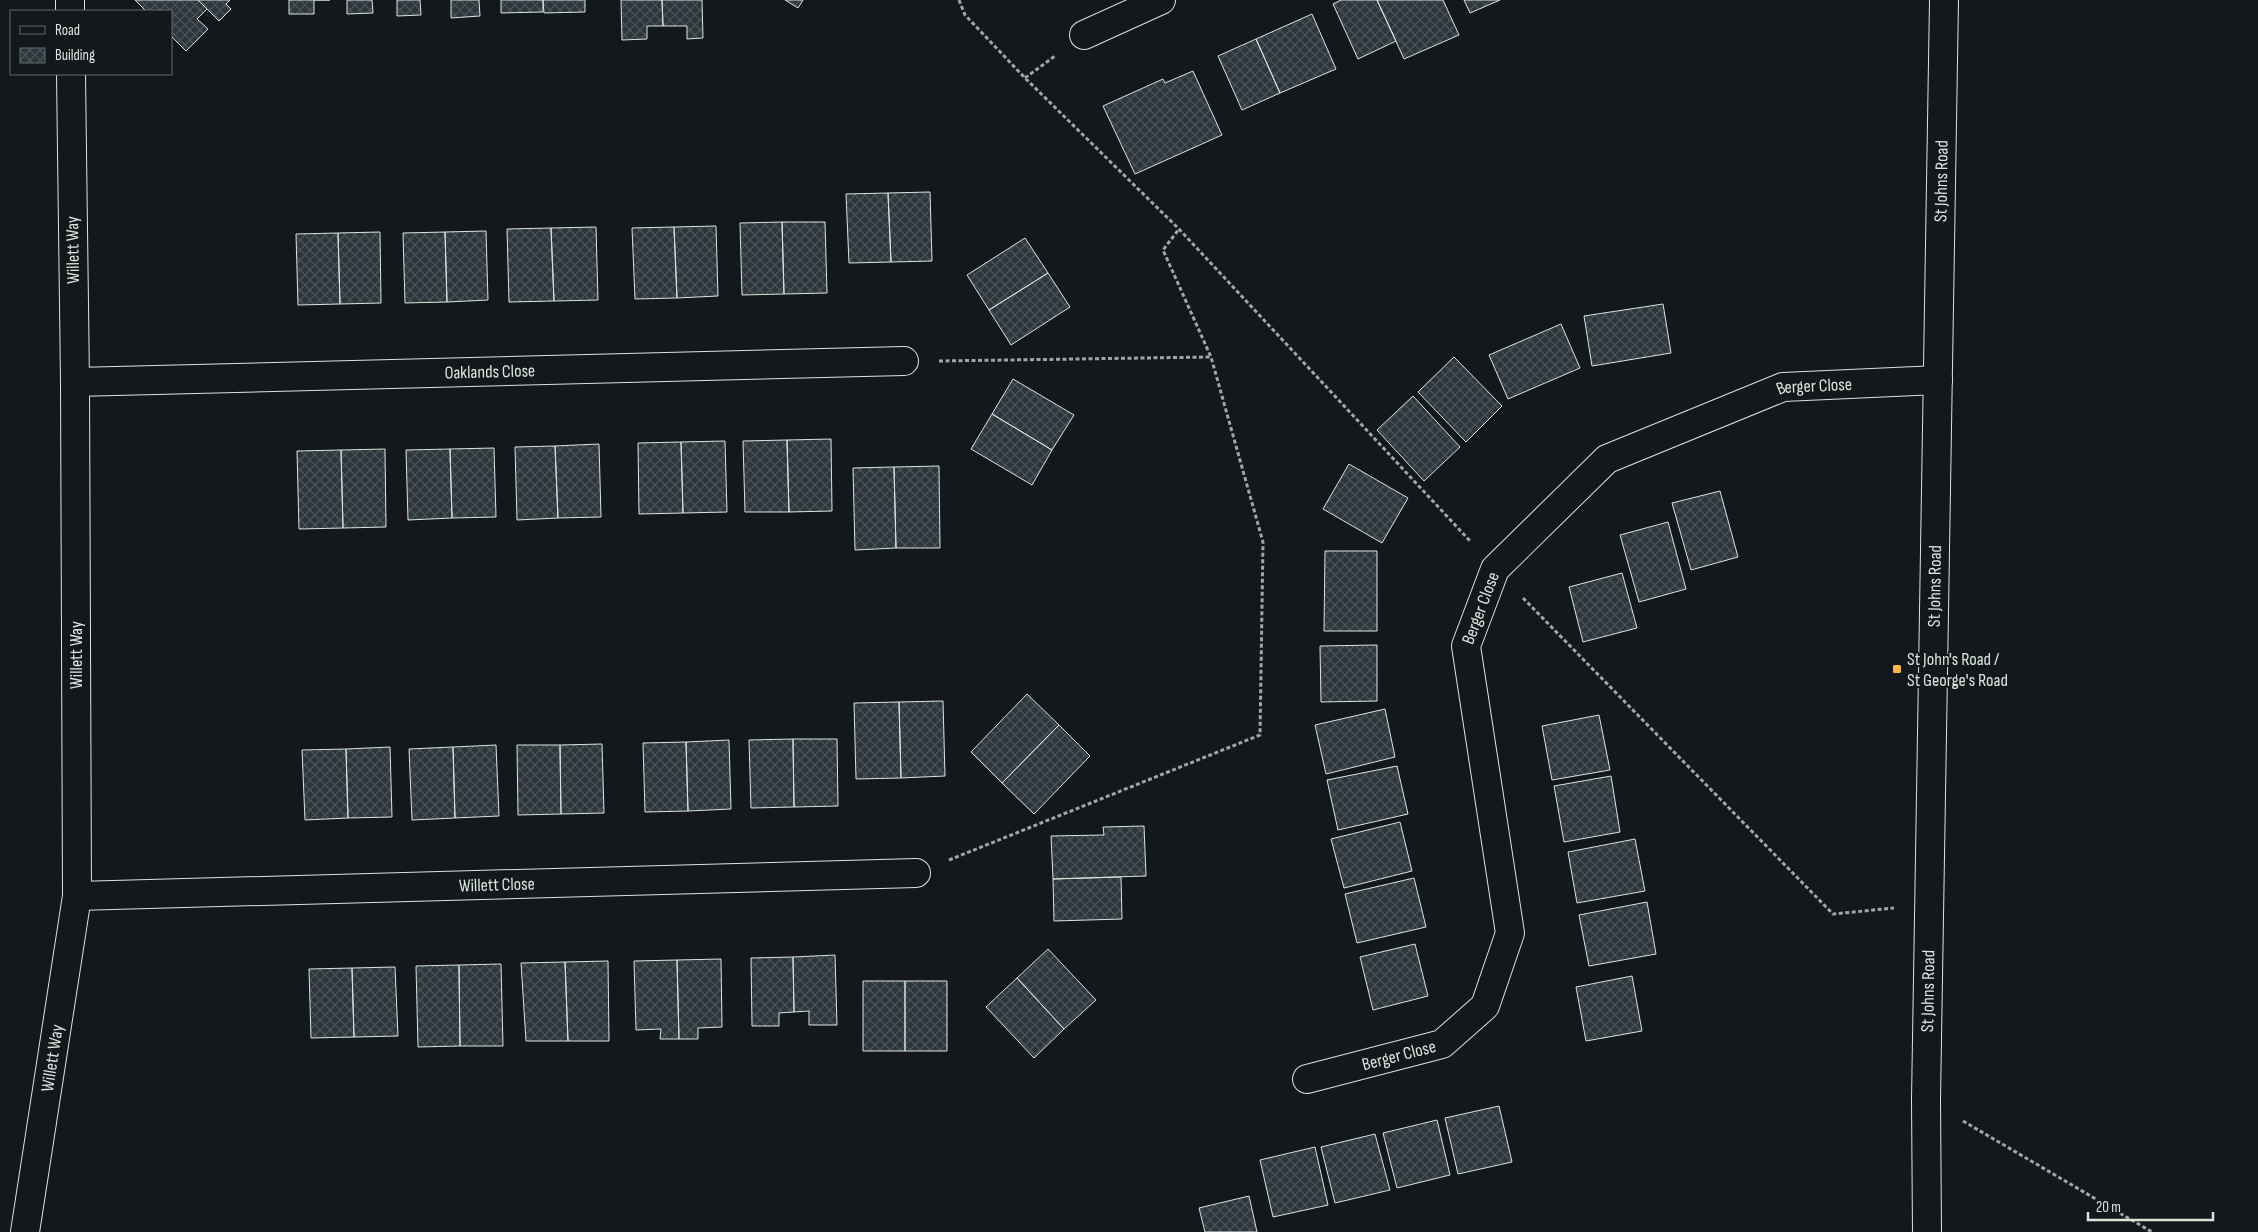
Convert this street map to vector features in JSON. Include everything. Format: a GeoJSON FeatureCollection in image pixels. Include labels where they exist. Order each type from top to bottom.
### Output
{"type":"FeatureCollection","features":[{"type":"Feature","properties":{"kind":"street"},"geometry":{"type":"LineString","coordinates":[[1084,35],[1161,0]]}},
{"type":"Feature","properties":{"kind":"street","name":"St Johns Road"},"geometry":{"type":"LineString","coordinates":[[1927,1232],[1926,1100],[1931,905],[1944,0]]}},
{"type":"Feature","properties":{"kind":"street","name":"Willett Way"},"geometry":{"type":"LineString","coordinates":[[25,1232],[77,896],[75,382],[71,75]]}},
{"type":"Feature","properties":{"kind":"street","name":"Oaklands Close"},"geometry":{"type":"LineString","coordinates":[[75,382],[904,361]]}},
{"type":"Feature","properties":{"kind":"street","name":"Berger Close"},"geometry":{"type":"LineString","coordinates":[[1307,1079],[1442,1044],[1485,1006],[1510,933],[1466,646],[1495,569],[1607,459],[1783,387],[1938,380]]}},
{"type":"Feature","properties":{"kind":"street","name":"Willett Close"},"geometry":{"type":"LineString","coordinates":[[77,896],[916,873]]}},
{"type":"Feature","properties":{"kind":"path"},"geometry":{"type":"LineString","coordinates":[[959,0],[965,14],[1025,78],[1180,229],[1495,569],[1833,914],[1931,905]]}},
{"type":"Feature","properties":{"kind":"path"},"geometry":{"type":"LineString","coordinates":[[916,873],[1260,735],[1263,542],[1211,357],[1163,250],[1180,229]]}},
{"type":"Feature","properties":{"kind":"path"},"geometry":{"type":"LineString","coordinates":[[904,361],[1211,357]]}},
{"type":"Feature","properties":{"kind":"path"},"geometry":{"type":"LineString","coordinates":[[1926,1100],[2152,1232]]}},
{"type":"Feature","properties":{"kind":"building"},"geometry":{"type":"Polygon","coordinates":[[[135,0],[198,0],[207,9],[197,19],[208,29],[186,51],[172,37],[172,10],[145,10],[135,0]]]}},
{"type":"Feature","properties":{"kind":"building"},"geometry":{"type":"Polygon","coordinates":[[[198,0],[230,0],[226,4],[231,9],[219,21],[198,0]]]}},
{"type":"Feature","properties":{"kind":"building"},"geometry":{"type":"Polygon","coordinates":[[[289,0],[314,0],[314,14],[289,14],[289,0]]]}},
{"type":"Feature","properties":{"kind":"building"},"geometry":{"type":"Polygon","coordinates":[[[347,0],[372,0],[373,13],[347,14],[347,0]]]}},
{"type":"Feature","properties":{"kind":"building"},"geometry":{"type":"Polygon","coordinates":[[[397,0],[420,0],[421,15],[397,16],[397,0]]]}},
{"type":"Feature","properties":{"kind":"building"},"geometry":{"type":"Polygon","coordinates":[[[451,0],[479,0],[480,16],[451,18],[451,0]]]}},
{"type":"Feature","properties":{"kind":"building"},"geometry":{"type":"Polygon","coordinates":[[[501,0],[543,0],[543,12],[501,13],[501,0]]]}},
{"type":"Feature","properties":{"kind":"building"},"geometry":{"type":"Polygon","coordinates":[[[543,0],[585,0],[585,12],[544,13],[543,0]]]}},
{"type":"Feature","properties":{"kind":"building"},"geometry":{"type":"Polygon","coordinates":[[[621,0],[662,0],[663,26],[647,26],[647,39],[622,40],[621,0]]]}},
{"type":"Feature","properties":{"kind":"building"},"geometry":{"type":"Polygon","coordinates":[[[662,0],[702,0],[703,38],[687,39],[687,26],[663,26],[662,0]]]}},
{"type":"Feature","properties":{"kind":"building"},"geometry":{"type":"Polygon","coordinates":[[[785,0],[803,0],[798,8],[785,0]]]}},
{"type":"Feature","properties":{"kind":"building"},"geometry":{"type":"Polygon","coordinates":[[[1341,0],[1377,0],[1396,41],[1358,59],[1333,4],[1341,0]]]}},
{"type":"Feature","properties":{"kind":"building"},"geometry":{"type":"Polygon","coordinates":[[[1377,0],[1443,0],[1459,35],[1404,59],[1377,0]]]}},
{"type":"Feature","properties":{"kind":"building"},"geometry":{"type":"Polygon","coordinates":[[[1464,0],[1500,0],[1470,13],[1464,0]]]}},
{"type":"Feature","properties":{"kind":"building"},"geometry":{"type":"Polygon","coordinates":[[[1312,14],[1336,69],[1280,93],[1256,39],[1312,14]]]}},
{"type":"Feature","properties":{"kind":"building"},"geometry":{"type":"Polygon","coordinates":[[[1256,39],[1280,93],[1242,110],[1218,56],[1256,39]]]}},
{"type":"Feature","properties":{"kind":"building"},"geometry":{"type":"Polygon","coordinates":[[[1193,71],[1222,135],[1135,174],[1103,106],[1163,79],[1165,83],[1193,71]]]}},
{"type":"Feature","properties":{"kind":"building"},"geometry":{"type":"Polygon","coordinates":[[[930,192],[932,261],[891,262],[888,193],[930,192]]]}},
{"type":"Feature","properties":{"kind":"building"},"geometry":{"type":"Polygon","coordinates":[[[888,193],[891,262],[849,263],[846,194],[888,193]]]}},
{"type":"Feature","properties":{"kind":"building"},"geometry":{"type":"Polygon","coordinates":[[[782,222],[825,222],[827,293],[784,294],[782,222]]]}},
{"type":"Feature","properties":{"kind":"building"},"geometry":{"type":"Polygon","coordinates":[[[782,222],[784,294],[742,295],[740,223],[782,222]]]}},
{"type":"Feature","properties":{"kind":"building"},"geometry":{"type":"Polygon","coordinates":[[[716,226],[718,296],[677,298],[674,227],[716,226]]]}},
{"type":"Feature","properties":{"kind":"building"},"geometry":{"type":"Polygon","coordinates":[[[596,227],[598,300],[554,301],[551,228],[596,227]]]}},
{"type":"Feature","properties":{"kind":"building"},"geometry":{"type":"Polygon","coordinates":[[[674,227],[677,298],[635,299],[632,228],[674,227]]]}},
{"type":"Feature","properties":{"kind":"building"},"geometry":{"type":"Polygon","coordinates":[[[551,228],[554,301],[509,302],[507,229],[551,228]]]}},
{"type":"Feature","properties":{"kind":"building"},"geometry":{"type":"Polygon","coordinates":[[[486,231],[488,300],[447,302],[445,232],[486,231]]]}},
{"type":"Feature","properties":{"kind":"building"},"geometry":{"type":"Polygon","coordinates":[[[380,232],[381,303],[340,304],[338,233],[380,232]]]}},
{"type":"Feature","properties":{"kind":"building"},"geometry":{"type":"Polygon","coordinates":[[[445,232],[447,302],[405,303],[403,233],[445,232]]]}},
{"type":"Feature","properties":{"kind":"building"},"geometry":{"type":"Polygon","coordinates":[[[338,233],[340,304],[298,305],[296,234],[338,233]]]}},
{"type":"Feature","properties":{"kind":"building"},"geometry":{"type":"Polygon","coordinates":[[[1025,238],[1048,273],[989,310],[967,275],[1025,238]]]}},
{"type":"Feature","properties":{"kind":"building"},"geometry":{"type":"Polygon","coordinates":[[[1048,273],[1070,307],[1011,345],[989,310],[1048,273]]]}},
{"type":"Feature","properties":{"kind":"building"},"geometry":{"type":"Polygon","coordinates":[[[1663,304],[1671,353],[1592,366],[1584,316],[1663,304]]]}},
{"type":"Feature","properties":{"kind":"building"},"geometry":{"type":"Polygon","coordinates":[[[1561,324],[1580,368],[1508,399],[1489,355],[1561,324]]]}},
{"type":"Feature","properties":{"kind":"building"},"geometry":{"type":"Polygon","coordinates":[[[1454,357],[1502,406],[1466,442],[1418,392],[1454,357]]]}},
{"type":"Feature","properties":{"kind":"building"},"geometry":{"type":"Polygon","coordinates":[[[1013,379],[1074,415],[1052,450],[992,414],[1013,379]]]}},
{"type":"Feature","properties":{"kind":"building"},"geometry":{"type":"Polygon","coordinates":[[[1413,396],[1460,447],[1424,481],[1377,430],[1413,396]]]}},
{"type":"Feature","properties":{"kind":"building"},"geometry":{"type":"Polygon","coordinates":[[[992,414],[1052,450],[1032,485],[971,449],[992,414]]]}},
{"type":"Feature","properties":{"kind":"building"},"geometry":{"type":"Polygon","coordinates":[[[831,439],[832,511],[789,512],[787,440],[831,439]]]}},
{"type":"Feature","properties":{"kind":"building"},"geometry":{"type":"Polygon","coordinates":[[[787,440],[789,512],[745,512],[743,441],[787,440]]]}},
{"type":"Feature","properties":{"kind":"building"},"geometry":{"type":"Polygon","coordinates":[[[725,441],[727,512],[683,513],[681,442],[725,441]]]}},
{"type":"Feature","properties":{"kind":"building"},"geometry":{"type":"Polygon","coordinates":[[[681,442],[683,513],[639,514],[638,443],[681,442]]]}},
{"type":"Feature","properties":{"kind":"building"},"geometry":{"type":"Polygon","coordinates":[[[599,444],[601,517],[558,518],[555,446],[599,444]]]}},
{"type":"Feature","properties":{"kind":"building"},"geometry":{"type":"Polygon","coordinates":[[[555,446],[558,518],[517,520],[515,447],[555,446]]]}},
{"type":"Feature","properties":{"kind":"building"},"geometry":{"type":"Polygon","coordinates":[[[494,448],[496,517],[452,518],[450,449],[494,448]]]}},
{"type":"Feature","properties":{"kind":"building"},"geometry":{"type":"Polygon","coordinates":[[[385,449],[386,527],[343,528],[341,450],[385,449]]]}},
{"type":"Feature","properties":{"kind":"building"},"geometry":{"type":"Polygon","coordinates":[[[450,449],[452,518],[408,520],[406,450],[450,449]]]}},
{"type":"Feature","properties":{"kind":"building"},"geometry":{"type":"Polygon","coordinates":[[[341,450],[343,528],[299,529],[297,451],[341,450]]]}},
{"type":"Feature","properties":{"kind":"building"},"geometry":{"type":"Polygon","coordinates":[[[1349,464],[1408,498],[1382,543],[1323,509],[1349,464]]]}},
{"type":"Feature","properties":{"kind":"building"},"geometry":{"type":"Polygon","coordinates":[[[939,466],[940,548],[896,548],[894,467],[939,466]]]}},
{"type":"Feature","properties":{"kind":"building"},"geometry":{"type":"Polygon","coordinates":[[[894,467],[896,548],[855,550],[853,468],[894,467]]]}},
{"type":"Feature","properties":{"kind":"building"},"geometry":{"type":"Polygon","coordinates":[[[1720,491],[1738,557],[1691,570],[1672,503],[1720,491]]]}},
{"type":"Feature","properties":{"kind":"building"},"geometry":{"type":"Polygon","coordinates":[[[1668,522],[1686,589],[1639,602],[1620,535],[1668,522]]]}},
{"type":"Feature","properties":{"kind":"building"},"geometry":{"type":"Polygon","coordinates":[[[1325,551],[1377,551],[1377,631],[1324,631],[1325,551]]]}},
{"type":"Feature","properties":{"kind":"building"},"geometry":{"type":"Polygon","coordinates":[[[1622,573],[1637,628],[1583,642],[1569,587],[1622,573]]]}},
{"type":"Feature","properties":{"kind":"building"},"geometry":{"type":"Polygon","coordinates":[[[1377,645],[1377,701],[1321,702],[1320,646],[1377,645]]]}},
{"type":"Feature","properties":{"kind":"building"},"geometry":{"type":"Polygon","coordinates":[[[1027,694],[1059,725],[1002,783],[971,752],[1027,694]]]}},
{"type":"Feature","properties":{"kind":"building"},"geometry":{"type":"Polygon","coordinates":[[[943,701],[945,776],[901,778],[899,702],[943,701]]]}},
{"type":"Feature","properties":{"kind":"building"},"geometry":{"type":"Polygon","coordinates":[[[899,702],[901,778],[856,779],[854,703],[899,702]]]}},
{"type":"Feature","properties":{"kind":"building"},"geometry":{"type":"Polygon","coordinates":[[[1385,709],[1395,757],[1326,774],[1315,725],[1385,709]]]}},
{"type":"Feature","properties":{"kind":"building"},"geometry":{"type":"Polygon","coordinates":[[[1599,715],[1610,770],[1552,780],[1542,726],[1599,715]]]}},
{"type":"Feature","properties":{"kind":"building"},"geometry":{"type":"Polygon","coordinates":[[[1059,725],[1090,756],[1034,814],[1002,783],[1059,725]]]}},
{"type":"Feature","properties":{"kind":"building"},"geometry":{"type":"Polygon","coordinates":[[[793,739],[837,739],[838,806],[794,807],[793,739]]]}},
{"type":"Feature","properties":{"kind":"building"},"geometry":{"type":"Polygon","coordinates":[[[793,739],[794,807],[751,808],[749,740],[793,739]]]}},
{"type":"Feature","properties":{"kind":"building"},"geometry":{"type":"Polygon","coordinates":[[[729,740],[731,809],[688,811],[686,742],[729,740]]]}},
{"type":"Feature","properties":{"kind":"building"},"geometry":{"type":"Polygon","coordinates":[[[686,742],[688,811],[645,812],[643,743],[686,742]]]}},
{"type":"Feature","properties":{"kind":"building"},"geometry":{"type":"Polygon","coordinates":[[[602,744],[604,813],[561,814],[560,745],[602,744]]]}},
{"type":"Feature","properties":{"kind":"building"},"geometry":{"type":"Polygon","coordinates":[[[496,745],[499,816],[455,818],[453,747],[496,745]]]}},
{"type":"Feature","properties":{"kind":"building"},"geometry":{"type":"Polygon","coordinates":[[[517,745],[560,745],[561,814],[518,815],[517,745]]]}},
{"type":"Feature","properties":{"kind":"building"},"geometry":{"type":"Polygon","coordinates":[[[390,747],[392,817],[348,818],[346,749],[390,747]]]}},
{"type":"Feature","properties":{"kind":"building"},"geometry":{"type":"Polygon","coordinates":[[[453,747],[455,818],[412,820],[409,749],[453,747]]]}},
{"type":"Feature","properties":{"kind":"building"},"geometry":{"type":"Polygon","coordinates":[[[346,749],[348,818],[305,820],[302,750],[346,749]]]}},
{"type":"Feature","properties":{"kind":"building"},"geometry":{"type":"Polygon","coordinates":[[[1397,766],[1408,814],[1338,830],[1327,780],[1397,766]]]}},
{"type":"Feature","properties":{"kind":"building"},"geometry":{"type":"Polygon","coordinates":[[[1611,776],[1620,832],[1564,842],[1554,786],[1611,776]]]}},
{"type":"Feature","properties":{"kind":"building"},"geometry":{"type":"Polygon","coordinates":[[[1400,822],[1412,871],[1344,888],[1331,839],[1400,822]]]}},
{"type":"Feature","properties":{"kind":"building"},"geometry":{"type":"Polygon","coordinates":[[[1144,826],[1146,876],[1053,879],[1051,836],[1104,835],[1103,827],[1144,826]]]}},
{"type":"Feature","properties":{"kind":"building"},"geometry":{"type":"Polygon","coordinates":[[[1635,839],[1645,891],[1577,903],[1568,852],[1635,839]]]}},
{"type":"Feature","properties":{"kind":"building"},"geometry":{"type":"Polygon","coordinates":[[[1121,877],[1122,919],[1054,921],[1053,879],[1121,877]]]}},
{"type":"Feature","properties":{"kind":"building"},"geometry":{"type":"Polygon","coordinates":[[[1414,878],[1426,927],[1357,943],[1345,894],[1414,878]]]}},
{"type":"Feature","properties":{"kind":"building"},"geometry":{"type":"Polygon","coordinates":[[[1647,902],[1656,954],[1589,966],[1579,915],[1647,902]]]}},
{"type":"Feature","properties":{"kind":"building"},"geometry":{"type":"Polygon","coordinates":[[[1415,944],[1428,996],[1373,1010],[1360,957],[1415,944]]]}},
{"type":"Feature","properties":{"kind":"building"},"geometry":{"type":"Polygon","coordinates":[[[1048,949],[1096,1000],[1064,1029],[1017,978],[1048,949]]]}},
{"type":"Feature","properties":{"kind":"building"},"geometry":{"type":"Polygon","coordinates":[[[835,955],[837,1025],[809,1025],[809,1011],[794,1012],[793,957],[835,955]]]}},
{"type":"Feature","properties":{"kind":"building"},"geometry":{"type":"Polygon","coordinates":[[[793,957],[794,1012],[779,1013],[779,1026],[752,1026],[751,958],[793,957]]]}},
{"type":"Feature","properties":{"kind":"building"},"geometry":{"type":"Polygon","coordinates":[[[721,959],[722,1027],[698,1028],[698,1039],[679,1039],[677,960],[721,959]]]}},
{"type":"Feature","properties":{"kind":"building"},"geometry":{"type":"Polygon","coordinates":[[[677,960],[679,1039],[660,1039],[661,1029],[636,1030],[634,961],[677,960]]]}},
{"type":"Feature","properties":{"kind":"building"},"geometry":{"type":"Polygon","coordinates":[[[608,961],[609,1041],[568,1041],[565,962],[608,961]]]}},
{"type":"Feature","properties":{"kind":"building"},"geometry":{"type":"Polygon","coordinates":[[[565,962],[568,1041],[526,1041],[521,963],[565,962]]]}},
{"type":"Feature","properties":{"kind":"building"},"geometry":{"type":"Polygon","coordinates":[[[501,964],[503,1046],[460,1046],[459,965],[501,964]]]}},
{"type":"Feature","properties":{"kind":"building"},"geometry":{"type":"Polygon","coordinates":[[[459,965],[460,1046],[418,1047],[416,966],[459,965]]]}},
{"type":"Feature","properties":{"kind":"building"},"geometry":{"type":"Polygon","coordinates":[[[395,967],[398,1036],[354,1037],[352,968],[395,967]]]}},
{"type":"Feature","properties":{"kind":"building"},"geometry":{"type":"Polygon","coordinates":[[[352,968],[354,1037],[311,1038],[309,969],[352,968]]]}},
{"type":"Feature","properties":{"kind":"building"},"geometry":{"type":"Polygon","coordinates":[[[1632,976],[1642,1031],[1586,1041],[1576,987],[1632,976]]]}},
{"type":"Feature","properties":{"kind":"building"},"geometry":{"type":"Polygon","coordinates":[[[1017,978],[1064,1029],[1034,1058],[986,1007],[1017,978]]]}},
{"type":"Feature","properties":{"kind":"building"},"geometry":{"type":"Polygon","coordinates":[[[863,981],[905,981],[905,1051],[863,1051],[863,981]]]}},
{"type":"Feature","properties":{"kind":"building"},"geometry":{"type":"Polygon","coordinates":[[[905,981],[947,981],[947,1051],[905,1051],[905,981]]]}},
{"type":"Feature","properties":{"kind":"building"},"geometry":{"type":"Polygon","coordinates":[[[1499,1106],[1512,1162],[1458,1174],[1445,1118],[1499,1106]]]}},
{"type":"Feature","properties":{"kind":"building"},"geometry":{"type":"Polygon","coordinates":[[[1437,1120],[1450,1175],[1397,1188],[1383,1133],[1437,1120]]]}},
{"type":"Feature","properties":{"kind":"building"},"geometry":{"type":"Polygon","coordinates":[[[1375,1134],[1390,1190],[1335,1203],[1321,1147],[1375,1134]]]}},
{"type":"Feature","properties":{"kind":"building"},"geometry":{"type":"Polygon","coordinates":[[[1315,1147],[1328,1205],[1273,1217],[1260,1160],[1315,1147]]]}},
{"type":"Feature","properties":{"kind":"building"},"geometry":{"type":"Polygon","coordinates":[[[1249,1196],[1257,1232],[1205,1232],[1199,1208],[1249,1196]]]}},
{"type":"Feature","properties":{"kind":"place","name":"St John's Road / St George's Road"},"geometry":{"type":"Point","coordinates":[1897,669]}}]}
